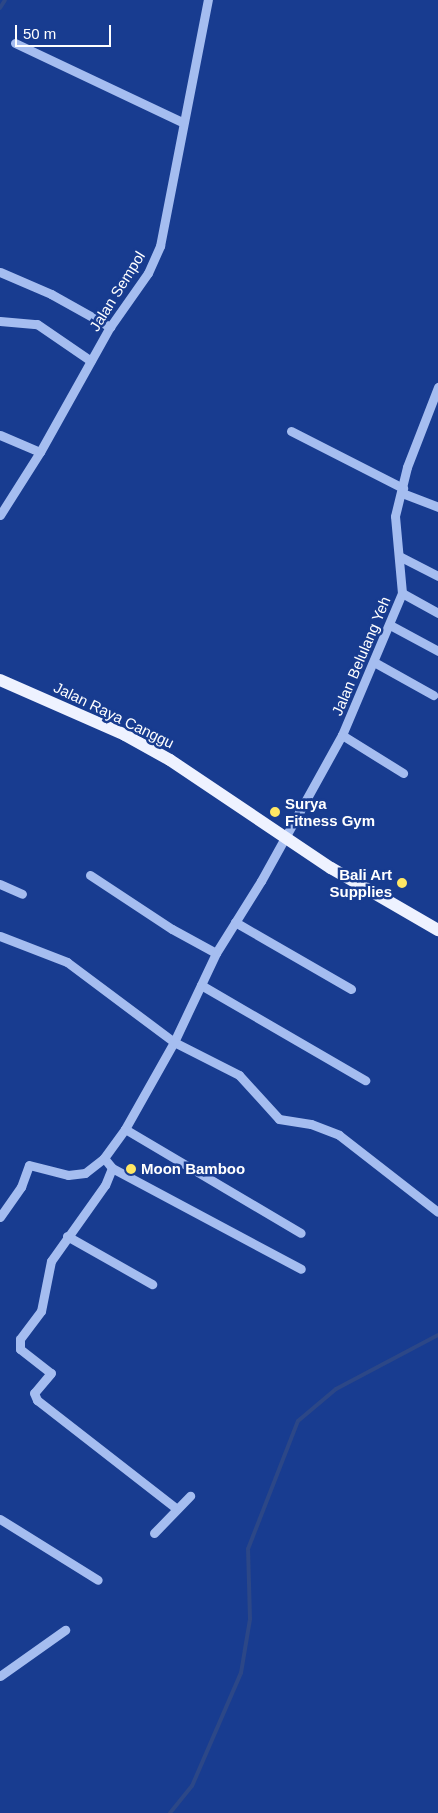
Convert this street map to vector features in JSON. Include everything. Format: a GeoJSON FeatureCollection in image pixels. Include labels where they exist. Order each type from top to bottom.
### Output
{"type":"FeatureCollection","features":[{"type":"Feature","properties":{"kind":"main road","name":"Jalan Raya Canggu"},"geometry":{"type":"LineString","coordinates":[[0,680],[124,735],[170,760],[285,838],[438,930]]}},
{"type":"Feature","properties":{"kind":"street","name":"Jalan Sempol"},"geometry":{"type":"LineString","coordinates":[[0,514],[40,452],[110,327],[148,273],[160,246],[182,122],[208,0]]}},
{"type":"Feature","properties":{"kind":"street"},"geometry":{"type":"LineString","coordinates":[[15,42],[182,122]]}},
{"type":"Feature","properties":{"kind":"street"},"geometry":{"type":"LineString","coordinates":[[0,272],[51,294],[110,327]]}},
{"type":"Feature","properties":{"kind":"street"},"geometry":{"type":"LineString","coordinates":[[0,321],[37,324],[91,361]]}},
{"type":"Feature","properties":{"kind":"street","name":"Jalan Belulang Yeh"},"geometry":{"type":"LineString","coordinates":[[104,1158],[125,1129],[174,1042],[216,952],[285,838],[342,735],[374,662],[402,593],[394,530],[407,467],[438,387]]}},
{"type":"Feature","properties":{"kind":"street"},"geometry":{"type":"LineString","coordinates":[[291,431],[402,491],[438,507]]}},
{"type":"Feature","properties":{"kind":"street"},"geometry":{"type":"LineString","coordinates":[[0,435],[40,452]]}},
{"type":"Feature","properties":{"kind":"street"},"geometry":{"type":"LineString","coordinates":[[398,556],[438,576]]}},
{"type":"Feature","properties":{"kind":"street"},"geometry":{"type":"LineString","coordinates":[[402,593],[438,613]]}},
{"type":"Feature","properties":{"kind":"street"},"geometry":{"type":"LineString","coordinates":[[390,625],[438,651]]}},
{"type":"Feature","properties":{"kind":"street"},"geometry":{"type":"LineString","coordinates":[[374,662],[433,695]]}},
{"type":"Feature","properties":{"kind":"street"},"geometry":{"type":"LineString","coordinates":[[342,735],[403,773]]}},
{"type":"Feature","properties":{"kind":"street"},"geometry":{"type":"LineString","coordinates":[[90,875],[172,929],[216,952]]}},
{"type":"Feature","properties":{"kind":"street"},"geometry":{"type":"LineString","coordinates":[[0,884],[22,894]]}},
{"type":"Feature","properties":{"kind":"street"},"geometry":{"type":"LineString","coordinates":[[235,922],[351,989]]}},
{"type":"Feature","properties":{"kind":"street"},"geometry":{"type":"LineString","coordinates":[[0,936],[67,962],[174,1042],[239,1075],[279,1119],[311,1124],[354,1144],[367,1160],[438,1212]]}},
{"type":"Feature","properties":{"kind":"street"},"geometry":{"type":"LineString","coordinates":[[201,986],[364,1080]]}},
{"type":"Feature","properties":{"kind":"street"},"geometry":{"type":"LineString","coordinates":[[125,1129],[301,1232]]}},
{"type":"Feature","properties":{"kind":"street"},"geometry":{"type":"LineString","coordinates":[[0,1217],[21,1187],[30,1165],[77,1176],[104,1158],[112,1168],[301,1269]]}},
{"type":"Feature","properties":{"kind":"street"},"geometry":{"type":"LineString","coordinates":[[112,1168],[105,1185],[51,1261],[41,1311],[20,1339],[20,1349],[51,1373],[34,1393],[37,1400],[177,1509]]}},
{"type":"Feature","properties":{"kind":"street"},"geometry":{"type":"LineString","coordinates":[[67,1236],[152,1284]]}},
{"type":"Feature","properties":{"kind":"street"},"geometry":{"type":"LineString","coordinates":[[154,1533],[190,1496]]}},
{"type":"Feature","properties":{"kind":"street"},"geometry":{"type":"LineString","coordinates":[[0,1519],[98,1580]]}},
{"type":"Feature","properties":{"kind":"street"},"geometry":{"type":"LineString","coordinates":[[0,1676],[64,1630]]}},
{"type":"Feature","properties":{"kind":"waterway"},"geometry":{"type":"LineString","coordinates":[[0,8],[5,0]]}},
{"type":"Feature","properties":{"kind":"waterway"},"geometry":{"type":"LineString","coordinates":[[170,1813],[192,1786],[241,1673],[250,1619],[248,1549],[298,1421],[336,1389],[438,1335]]}},
{"type":"Feature","properties":{"kind":"place","name":"Surya Fitness Gym"},"geometry":{"type":"Point","coordinates":[275,812]}},
{"type":"Feature","properties":{"kind":"place","name":"Bali Art Supplies"},"geometry":{"type":"Point","coordinates":[402,883]}},
{"type":"Feature","properties":{"kind":"place","name":"Moon Bamboo"},"geometry":{"type":"Point","coordinates":[131,1169]}}]}
